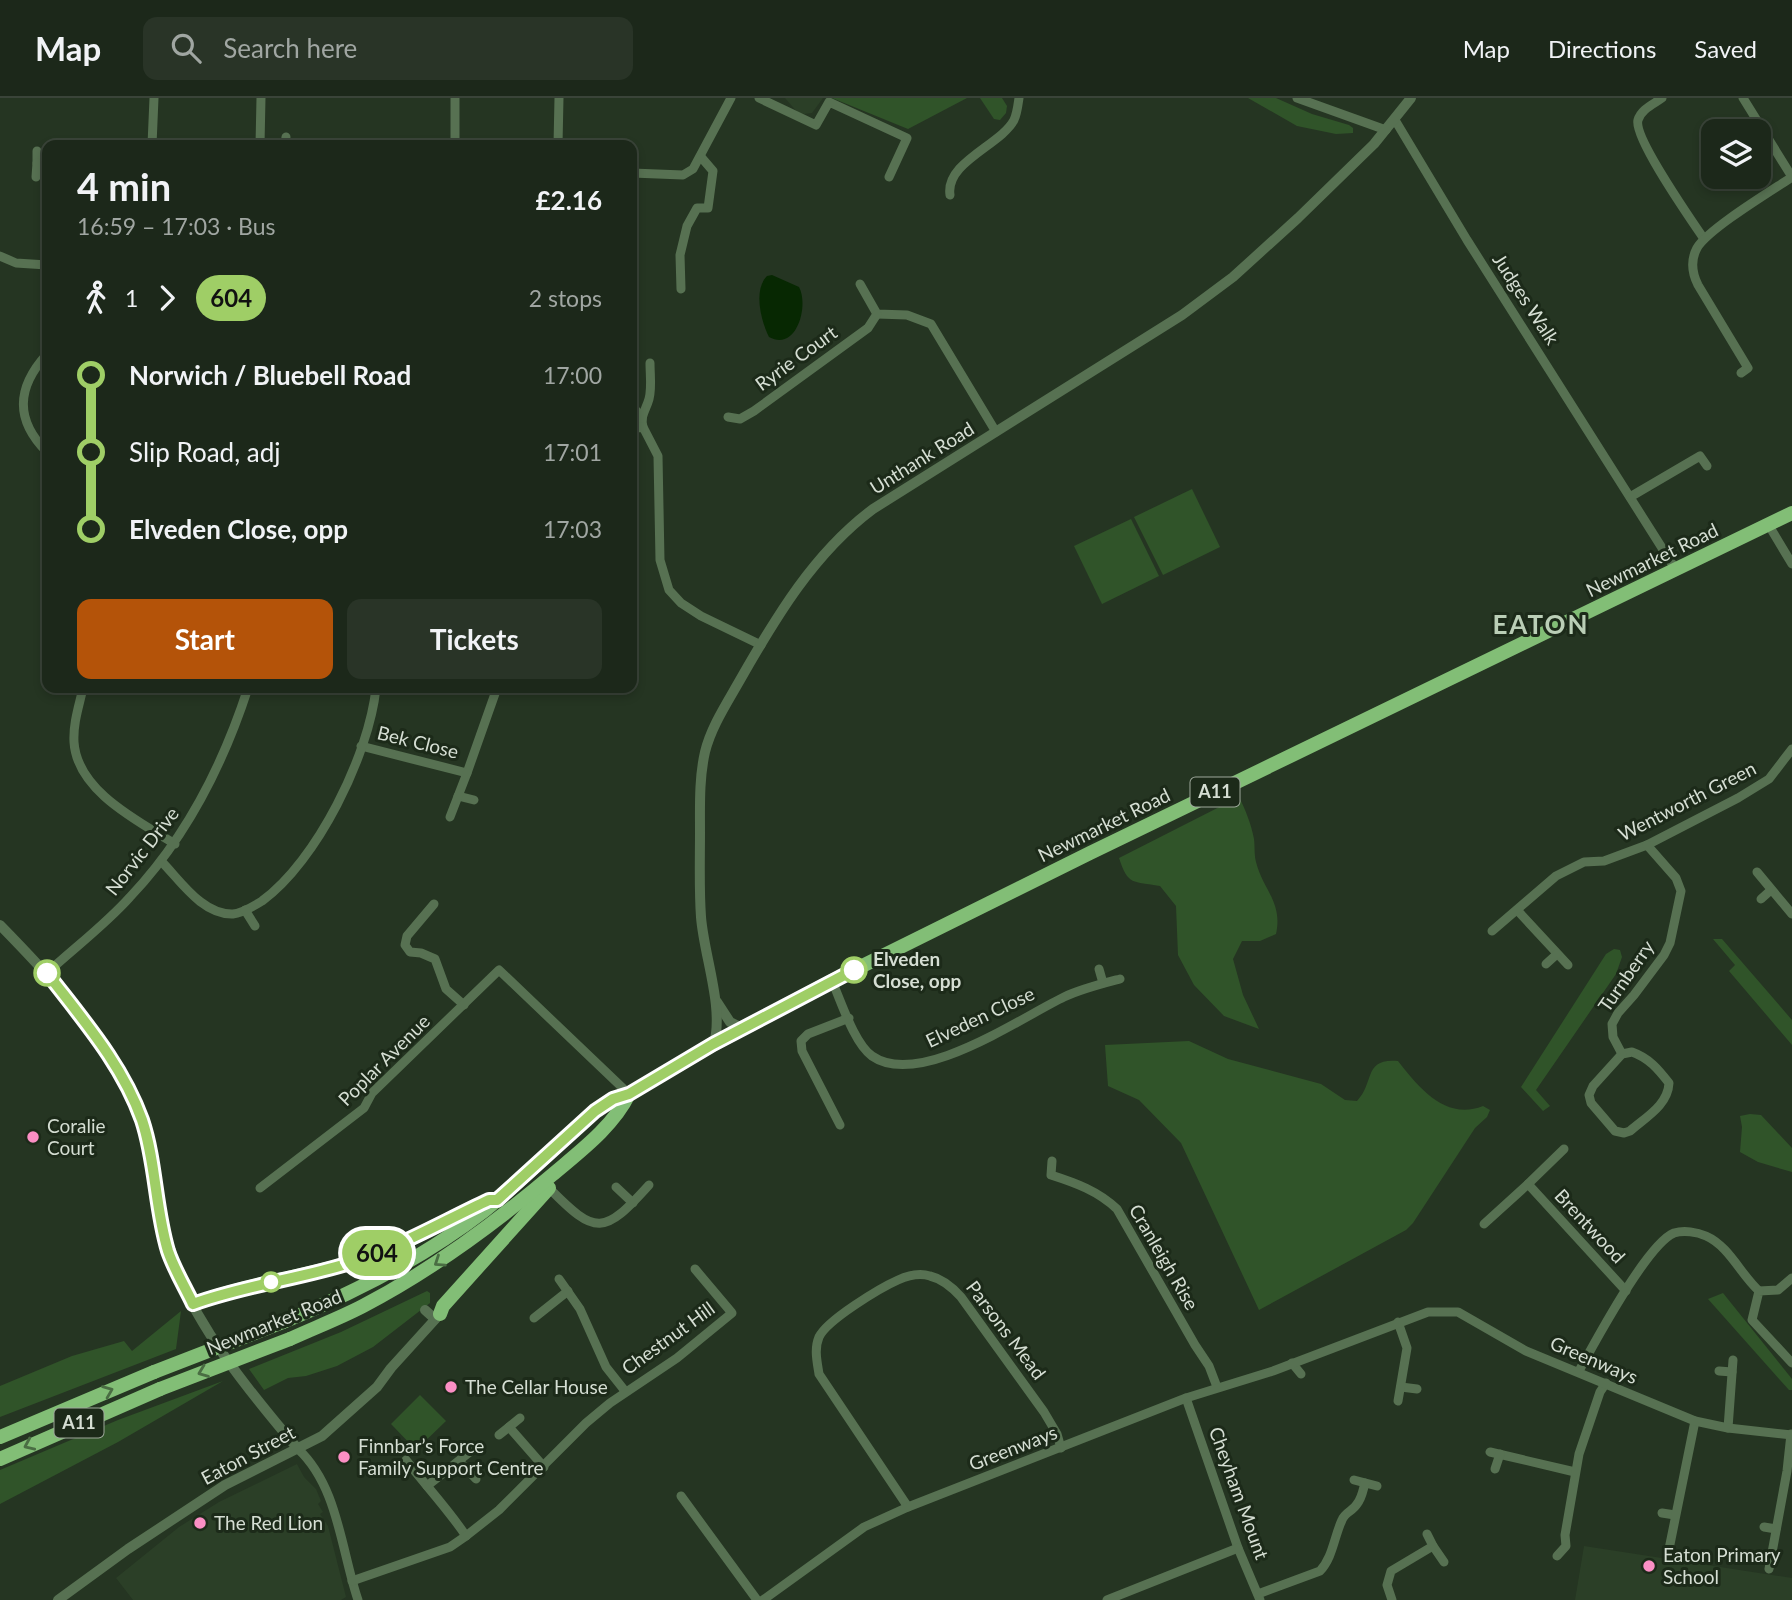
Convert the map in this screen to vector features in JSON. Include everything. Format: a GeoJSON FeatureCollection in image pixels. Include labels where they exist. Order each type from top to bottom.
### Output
{"type":"FeatureCollection","features":[{"type":"Feature","properties":{"kind":"highway","name":"Newmarket Road"},"geometry":{"type":"LineString","coordinates":[[0,1437],[355,1292],[435,1245],[497,1200],[595,1111],[742,1028],[1090,853],[1792,513]]}},
{"type":"Feature","properties":{"kind":"highway","name":"Newmarket Road"},"geometry":{"type":"LineString","coordinates":[[0,1459],[160,1389],[290,1339],[362,1307],[435,1265],[495,1223],[582,1150],[622,1107],[629,1094]]}},
{"type":"Feature","properties":{"kind":"highway"},"geometry":{"type":"LineString","coordinates":[[438,1317],[443,1306],[582,1150]]}},
{"type":"Feature","properties":{"kind":"highway","name":"A11"},"geometry":{"type":"LineString","coordinates":[[193,1304],[231,1291],[351,1263],[398,1246],[489,1200],[497,1200]]}},
{"type":"Feature","properties":{"kind":"street"},"geometry":{"type":"LineString","coordinates":[[152,140],[153,98]]}},
{"type":"Feature","properties":{"kind":"street"},"geometry":{"type":"LineString","coordinates":[[260,140],[261,98]]}},
{"type":"Feature","properties":{"kind":"street"},"geometry":{"type":"LineString","coordinates":[[455,98],[455,140]]}},
{"type":"Feature","properties":{"kind":"street"},"geometry":{"type":"LineString","coordinates":[[558,140],[559,98]]}},
{"type":"Feature","properties":{"kind":"street"},"geometry":{"type":"LineString","coordinates":[[637,173],[683,175],[693,169],[731,98]]}},
{"type":"Feature","properties":{"kind":"street"},"geometry":{"type":"LineString","coordinates":[[758,98],[816,125],[829,102],[907,138],[889,177]]}},
{"type":"Feature","properties":{"kind":"street"},"geometry":{"type":"LineString","coordinates":[[950,195],[949,186],[959,169],[1013,122],[1019,98]]}},
{"type":"Feature","properties":{"kind":"street"},"geometry":{"type":"LineString","coordinates":[[1297,98],[1386,130]]}},
{"type":"Feature","properties":{"kind":"street","name":"Unthank Road"},"geometry":{"type":"LineString","coordinates":[[713,1044],[718,1024],[701,915],[700,811],[703,762],[713,730],[761,645],[811,568],[843,534],[873,509],[1182,315],[1233,277],[1298,218],[1386,130],[1411,98]]}},
{"type":"Feature","properties":{"kind":"street"},"geometry":{"type":"LineString","coordinates":[[1662,98],[1644,111],[1637,128],[1660,171],[1703,239]]}},
{"type":"Feature","properties":{"kind":"street"},"geometry":{"type":"LineString","coordinates":[[1744,98],[1792,177],[1703,239],[1693,258],[1693,276],[1748,369]]}},
{"type":"Feature","properties":{"kind":"street","name":"Judges Walk"},"geometry":{"type":"LineString","coordinates":[[1395,120],[1467,240],[1676,570]]}},
{"type":"Feature","properties":{"kind":"street"},"geometry":{"type":"LineString","coordinates":[[36,177],[37,151]]}},
{"type":"Feature","properties":{"kind":"street"},"geometry":{"type":"LineString","coordinates":[[685,283],[680,255],[687,226],[697,208],[708,208],[713,171],[701,157]]}},
{"type":"Feature","properties":{"kind":"street"},"geometry":{"type":"LineString","coordinates":[[37,163],[42,164]]}},
{"type":"Feature","properties":{"kind":"street"},"geometry":{"type":"LineString","coordinates":[[0,257],[16,263],[42,265]]}},
{"type":"Feature","properties":{"kind":"street"},"geometry":{"type":"LineString","coordinates":[[859,284],[877,314],[930,324],[996,432]]}},
{"type":"Feature","properties":{"kind":"street","name":"Ryrie Court"},"geometry":{"type":"LineString","coordinates":[[729,417],[740,419],[754,411],[868,328],[877,314]]}},
{"type":"Feature","properties":{"kind":"street"},"geometry":{"type":"LineString","coordinates":[[42,360],[25,389],[22,411],[25,423],[42,446]]}},
{"type":"Feature","properties":{"kind":"street"},"geometry":{"type":"LineString","coordinates":[[650,363],[649,401],[641,416],[640,427],[658,456],[660,559],[669,590],[681,603],[701,615],[761,645]]}},
{"type":"Feature","properties":{"kind":"street"},"geometry":{"type":"LineString","coordinates":[[637,412],[641,416]]}},
{"type":"Feature","properties":{"kind":"street"},"geometry":{"type":"LineString","coordinates":[[1630,497],[1698,453],[1707,466]]}},
{"type":"Feature","properties":{"kind":"street"},"geometry":{"type":"LineString","coordinates":[[1769,524],[1792,564]]}},
{"type":"Feature","properties":{"kind":"street"},"geometry":{"type":"LineString","coordinates":[[82,693],[74,723],[74,743],[85,773],[107,797],[175,844]]}},
{"type":"Feature","properties":{"kind":"street","name":"Norvic Drive"},"geometry":{"type":"LineString","coordinates":[[47,973],[130,897],[175,844],[208,787],[246,693]]}},
{"type":"Feature","properties":{"kind":"street"},"geometry":{"type":"LineString","coordinates":[[161,861],[207,906],[233,914],[245,910],[274,891],[310,850],[338,801],[361,746],[375,693]]}},
{"type":"Feature","properties":{"kind":"street","name":"Bek Close"},"geometry":{"type":"LineString","coordinates":[[450,817],[495,693]]}},
{"type":"Feature","properties":{"kind":"street","name":"Bek Close"},"geometry":{"type":"LineString","coordinates":[[361,746],[467,773]]}},
{"type":"Feature","properties":{"kind":"street","name":"Wentworth Green"},"geometry":{"type":"LineString","coordinates":[[1492,931],[1556,876],[1584,862],[1604,861],[1647,845],[1769,779],[1791,755]]}},
{"type":"Feature","properties":{"kind":"street"},"geometry":{"type":"LineString","coordinates":[[458,796],[474,800]]}},
{"type":"Feature","properties":{"kind":"street","name":"Turnberry"},"geometry":{"type":"LineString","coordinates":[[1622,1054],[1612,1037],[1612,1024],[1670,943],[1681,891],[1676,878],[1647,845]]}},
{"type":"Feature","properties":{"kind":"street"},"geometry":{"type":"LineString","coordinates":[[1757,873],[1792,914]]}},
{"type":"Feature","properties":{"kind":"street"},"geometry":{"type":"LineString","coordinates":[[1761,899],[1772,890]]}},
{"type":"Feature","properties":{"kind":"street"},"geometry":{"type":"LineString","coordinates":[[434,904],[407,936],[405,945],[410,952],[421,953],[435,960],[446,989],[464,1005]]}},
{"type":"Feature","properties":{"kind":"street"},"geometry":{"type":"LineString","coordinates":[[245,910],[255,926]]}},
{"type":"Feature","properties":{"kind":"street"},"geometry":{"type":"LineString","coordinates":[[1517,910],[1568,965]]}},
{"type":"Feature","properties":{"kind":"street"},"geometry":{"type":"LineString","coordinates":[[0,925],[47,973],[95,1033],[124,1079],[149,1148],[169,1254],[205,1326],[230,1363],[298,1449],[310,1460],[327,1494],[358,1600]]}},
{"type":"Feature","properties":{"kind":"street"},"geometry":{"type":"LineString","coordinates":[[1546,964],[1557,954]]}},
{"type":"Feature","properties":{"kind":"street"},"geometry":{"type":"LineString","coordinates":[[1099,969],[1103,983]]}},
{"type":"Feature","properties":{"kind":"street","name":"Poplar Avenue"},"geometry":{"type":"LineString","coordinates":[[260,1188],[364,1108],[372,1093],[499,970],[629,1094]]}},
{"type":"Feature","properties":{"kind":"street","name":"Elveden Close"},"geometry":{"type":"LineString","coordinates":[[832,981],[858,1038],[872,1056],[893,1064],[914,1064],[939,1059],[981,1041],[1067,996],[1120,978]]}},
{"type":"Feature","properties":{"kind":"street","name":"Unthank Road"},"geometry":{"type":"LineString","coordinates":[[714,997],[724,1016],[742,1028]]}},
{"type":"Feature","properties":{"kind":"street"},"geometry":{"type":"LineString","coordinates":[[840,1125],[802,1051],[801,1041],[808,1034],[849,1018]]}},
{"type":"Feature","properties":{"kind":"street"},"geometry":{"type":"LineString","coordinates":[[1632,1052],[1642,1056],[1656,1066],[1670,1083],[1664,1101],[1630,1131],[1623,1133],[1615,1131],[1591,1103],[1589,1095],[1593,1086],[1622,1054],[1632,1052]]}},
{"type":"Feature","properties":{"kind":"street","name":"Brentwood"},"geometry":{"type":"LineString","coordinates":[[1484,1224],[1564,1149]]}},
{"type":"Feature","properties":{"kind":"street","name":"Cranleigh Rise"},"geometry":{"type":"LineString","coordinates":[[1052,1161],[1050,1177],[1087,1187],[1105,1197],[1117,1209],[1204,1358],[1217,1387]]}},
{"type":"Feature","properties":{"kind":"street","name":"Brentwood"},"geometry":{"type":"LineString","coordinates":[[1528,1184],[1626,1291]]}},
{"type":"Feature","properties":{"kind":"street"},"geometry":{"type":"LineString","coordinates":[[549,1188],[583,1220],[606,1223],[620,1216],[649,1185]]}},
{"type":"Feature","properties":{"kind":"street"},"geometry":{"type":"LineString","coordinates":[[616,1187],[633,1203]]}},
{"type":"Feature","properties":{"kind":"street","name":"Brentwood"},"geometry":{"type":"LineString","coordinates":[[1579,1371],[1640,1268],[1663,1240],[1673,1234],[1693,1232],[1706,1236],[1717,1244],[1759,1291]]}},
{"type":"Feature","properties":{"kind":"street","name":"Chestnut Hill"},"geometry":{"type":"LineString","coordinates":[[352,1581],[450,1547],[466,1536],[499,1510],[586,1423],[625,1391],[651,1377],[735,1317],[695,1269]]}},
{"type":"Feature","properties":{"kind":"street","name":"Parsons Mead"},"geometry":{"type":"LineString","coordinates":[[908,1507],[819,1374],[815,1354],[819,1337],[829,1322],[898,1280],[912,1275],[929,1276],[949,1284],[1044,1412],[1061,1447]]}},
{"type":"Feature","properties":{"kind":"street"},"geometry":{"type":"LineString","coordinates":[[1792,1278],[1778,1290],[1759,1291],[1752,1320],[1792,1363]]}},
{"type":"Feature","properties":{"kind":"street","name":"Chestnut Hill"},"geometry":{"type":"LineString","coordinates":[[559,1279],[580,1309],[606,1367],[625,1391]]}},
{"type":"Feature","properties":{"kind":"street"},"geometry":{"type":"LineString","coordinates":[[534,1318],[568,1291]]}},
{"type":"Feature","properties":{"kind":"street"},"geometry":{"type":"LineString","coordinates":[[425,1310],[438,1317]]}},
{"type":"Feature","properties":{"kind":"street","name":"Greenways"},"geometry":{"type":"LineString","coordinates":[[764,1600],[864,1527],[908,1507],[1186,1398],[1293,1363],[1428,1312],[1458,1312],[1516,1345],[1695,1421],[1728,1428],[1791,1434]]}},
{"type":"Feature","properties":{"kind":"street","name":"Eaton Street"},"geometry":{"type":"LineString","coordinates":[[58,1600],[192,1506],[248,1473],[322,1436],[377,1387],[438,1317]]}},
{"type":"Feature","properties":{"kind":"street"},"geometry":{"type":"LineString","coordinates":[[1398,1322],[1407,1348],[1398,1401]]}},
{"type":"Feature","properties":{"kind":"street"},"geometry":{"type":"LineString","coordinates":[[1728,1428],[1733,1360]]}},
{"type":"Feature","properties":{"kind":"street"},"geometry":{"type":"LineString","coordinates":[[1293,1363],[1301,1374]]}},
{"type":"Feature","properties":{"kind":"street"},"geometry":{"type":"LineString","coordinates":[[1719,1371],[1732,1372]]}},
{"type":"Feature","properties":{"kind":"street"},"geometry":{"type":"LineString","coordinates":[[1557,1556],[1569,1548],[1565,1535],[1579,1454],[1600,1392],[1606,1383]]}},
{"type":"Feature","properties":{"kind":"street"},"geometry":{"type":"LineString","coordinates":[[1401,1387],[1417,1389]]}},
{"type":"Feature","properties":{"kind":"street","name":"Cheyham Mount"},"geometry":{"type":"LineString","coordinates":[[1186,1398],[1238,1548],[1259,1597]]}},
{"type":"Feature","properties":{"kind":"street"},"geometry":{"type":"LineString","coordinates":[[499,1435],[520,1418]]}},
{"type":"Feature","properties":{"kind":"street"},"geometry":{"type":"LineString","coordinates":[[1668,1553],[1695,1421]]}},
{"type":"Feature","properties":{"kind":"street"},"geometry":{"type":"LineString","coordinates":[[509,1427],[544,1467]]}},
{"type":"Feature","properties":{"kind":"street"},"geometry":{"type":"LineString","coordinates":[[1769,1569],[1791,1434]]}},
{"type":"Feature","properties":{"kind":"street"},"geometry":{"type":"LineString","coordinates":[[426,1486],[471,1451]]}},
{"type":"Feature","properties":{"kind":"street"},"geometry":{"type":"LineString","coordinates":[[1495,1469],[1495,1453],[1576,1472]]}},
{"type":"Feature","properties":{"kind":"street"},"geometry":{"type":"LineString","coordinates":[[406,1460],[436,1499],[445,1505],[466,1536]]}},
{"type":"Feature","properties":{"kind":"street"},"geometry":{"type":"LineString","coordinates":[[459,1461],[476,1479]]}},
{"type":"Feature","properties":{"kind":"street"},"geometry":{"type":"LineString","coordinates":[[1354,1480],[1377,1486]]}},
{"type":"Feature","properties":{"kind":"street"},"geometry":{"type":"LineString","coordinates":[[1259,1597],[1320,1572],[1329,1557],[1346,1512],[1357,1504],[1365,1483]]}},
{"type":"Feature","properties":{"kind":"street"},"geometry":{"type":"LineString","coordinates":[[681,1496],[757,1600]]}},
{"type":"Feature","properties":{"kind":"street"},"geometry":{"type":"LineString","coordinates":[[1662,1513],[1675,1515]]}},
{"type":"Feature","properties":{"kind":"street"},"geometry":{"type":"LineString","coordinates":[[1764,1527],[1776,1529]]}},
{"type":"Feature","properties":{"kind":"street"},"geometry":{"type":"LineString","coordinates":[[1427,1534],[1444,1562]]}},
{"type":"Feature","properties":{"kind":"street"},"geometry":{"type":"LineString","coordinates":[[1392,1600],[1387,1584],[1391,1572],[1433,1546]]}},
{"type":"Feature","properties":{"kind":"street"},"geometry":{"type":"LineString","coordinates":[[1107,1600],[1238,1548]]}},
{"type":"Feature","properties":{"kind":"shaded area"},"geometry":{"type":"Polygon","coordinates":[[[785,98],[823,98],[812,113],[804,114],[798,113],[785,98]]]}},
{"type":"Feature","properties":{"kind":"shaded area"},"geometry":{"type":"Polygon","coordinates":[[[832,98],[967,98],[908,129],[832,98]]]}},
{"type":"Feature","properties":{"kind":"shaded area"},"geometry":{"type":"Polygon","coordinates":[[[980,98],[1002,98],[1007,106],[1006,113],[1000,120],[994,119],[980,98]]]}},
{"type":"Feature","properties":{"kind":"shaded area"},"geometry":{"type":"Polygon","coordinates":[[[1248,98],[1276,98],[1312,114],[1349,125],[1353,128],[1353,133],[1336,134],[1297,126],[1248,98]]]}},
{"type":"Feature","properties":{"kind":"shaded area"},"geometry":{"type":"Polygon","coordinates":[[[772,275],[799,287],[802,295],[798,324],[793,333],[779,340],[769,337],[763,323],[759,297],[763,282],[767,276],[772,275]]]}},
{"type":"Feature","properties":{"kind":"shaded area"},"geometry":{"type":"Polygon","coordinates":[[[1192,489],[1220,547],[1163,575],[1134,517],[1192,489]]]}},
{"type":"Feature","properties":{"kind":"shaded area"},"geometry":{"type":"Polygon","coordinates":[[[1131,519],[1159,576],[1102,604],[1074,546],[1131,519]]]}},
{"type":"Feature","properties":{"kind":"shaded area"},"geometry":{"type":"Polygon","coordinates":[[[1239,797],[1254,839],[1259,872],[1277,913],[1276,934],[1260,941],[1242,941],[1233,959],[1243,995],[1259,1029],[1224,1016],[1194,985],[1178,955],[1176,906],[1160,886],[1129,878],[1119,858],[1239,797]]]}},
{"type":"Feature","properties":{"kind":"shaded area"},"geometry":{"type":"Polygon","coordinates":[[[1713,939],[1722,939],[1792,1020],[1792,1045],[1729,971],[1735,965],[1713,939]]]}},
{"type":"Feature","properties":{"kind":"shaded area"},"geometry":{"type":"Polygon","coordinates":[[[1614,949],[1620,950],[1622,957],[1616,974],[1536,1090],[1550,1106],[1543,1111],[1521,1087],[1606,954],[1614,949]]]}},
{"type":"Feature","properties":{"kind":"shaded area"},"geometry":{"type":"Polygon","coordinates":[[[1189,1041],[1228,1059],[1321,1084],[1345,1100],[1357,1101],[1374,1067],[1379,1063],[1398,1061],[1424,1091],[1445,1105],[1457,1109],[1483,1106],[1490,1110],[1406,1230],[1259,1310],[1181,1143],[1139,1100],[1108,1086],[1105,1045],[1189,1041]]]}},
{"type":"Feature","properties":{"kind":"shaded area"},"geometry":{"type":"Polygon","coordinates":[[[1761,1115],[1792,1148],[1792,1172],[1758,1162],[1740,1152],[1740,1116],[1761,1115]]]}},
{"type":"Feature","properties":{"kind":"shaded area"},"geometry":{"type":"Polygon","coordinates":[[[427,1291],[430,1293],[430,1303],[373,1347],[337,1366],[306,1376],[288,1378],[264,1390],[249,1369],[341,1332],[427,1291]]]}},
{"type":"Feature","properties":{"kind":"shaded area"},"geometry":{"type":"Polygon","coordinates":[[[1723,1293],[1792,1379],[1792,1390],[1789,1390],[1708,1299],[1723,1293]]]}},
{"type":"Feature","properties":{"kind":"shaded area"},"geometry":{"type":"Polygon","coordinates":[[[181,1311],[176,1349],[0,1417],[0,1386],[72,1356],[124,1341],[132,1351],[181,1311]]]}},
{"type":"Feature","properties":{"kind":"shaded area"},"geometry":{"type":"Polygon","coordinates":[[[223,1381],[118,1442],[0,1504],[0,1470],[118,1420],[223,1381]]]}},
{"type":"Feature","properties":{"kind":"shaded area"},"geometry":{"type":"Polygon","coordinates":[[[420,1395],[446,1421],[416,1450],[391,1424],[420,1395]]]}},
{"type":"Feature","properties":{"kind":"shaded area"},"geometry":{"type":"Polygon","coordinates":[[[297,1464],[304,1477],[316,1489],[321,1501],[318,1504],[323,1512],[320,1514],[328,1526],[346,1597],[341,1600],[133,1600],[116,1578],[179,1527],[219,1502],[297,1464]]]}},
{"type":"Feature","properties":{"kind":"shaded area","name":"Eaton Primary School"},"geometry":{"type":"Polygon","coordinates":[[[1584,1546],[1792,1578],[1792,1600],[1575,1600],[1584,1546]]]}},
{"type":"Feature","properties":{"kind":"bus line","name":"604"},"geometry":{"type":"LineString","coordinates":[[47,973],[95,1033],[133,1098],[149,1148],[169,1254],[193,1304],[231,1291],[351,1263],[398,1246],[489,1200],[497,1200],[595,1111],[613,1099],[629,1094],[713,1044],[854,970]]}},
{"type":"Feature","properties":{"kind":"place","name":"Elveden Close, opp"},"geometry":{"type":"Point","coordinates":[854,970]}},
{"type":"Feature","properties":{"kind":"place","name":"Coralie Court"},"geometry":{"type":"Point","coordinates":[33,1137]}},
{"type":"Feature","properties":{"kind":"place","name":"The Cellar House"},"geometry":{"type":"Point","coordinates":[451,1387]}},
{"type":"Feature","properties":{"kind":"place","name":"Finnbar’s Force Family Support Centre"},"geometry":{"type":"Point","coordinates":[344,1457]}},
{"type":"Feature","properties":{"kind":"place","name":"The Red Lion"},"geometry":{"type":"Point","coordinates":[200,1523]}},
{"type":"Feature","properties":{"kind":"place","name":"Eaton Primary School"},"geometry":{"type":"Point","coordinates":[1649,1566]}},
{"type":"Feature","properties":{"kind":"district","name":"EATON"},"geometry":{"type":"Point","coordinates":[1541,625]}}]}
